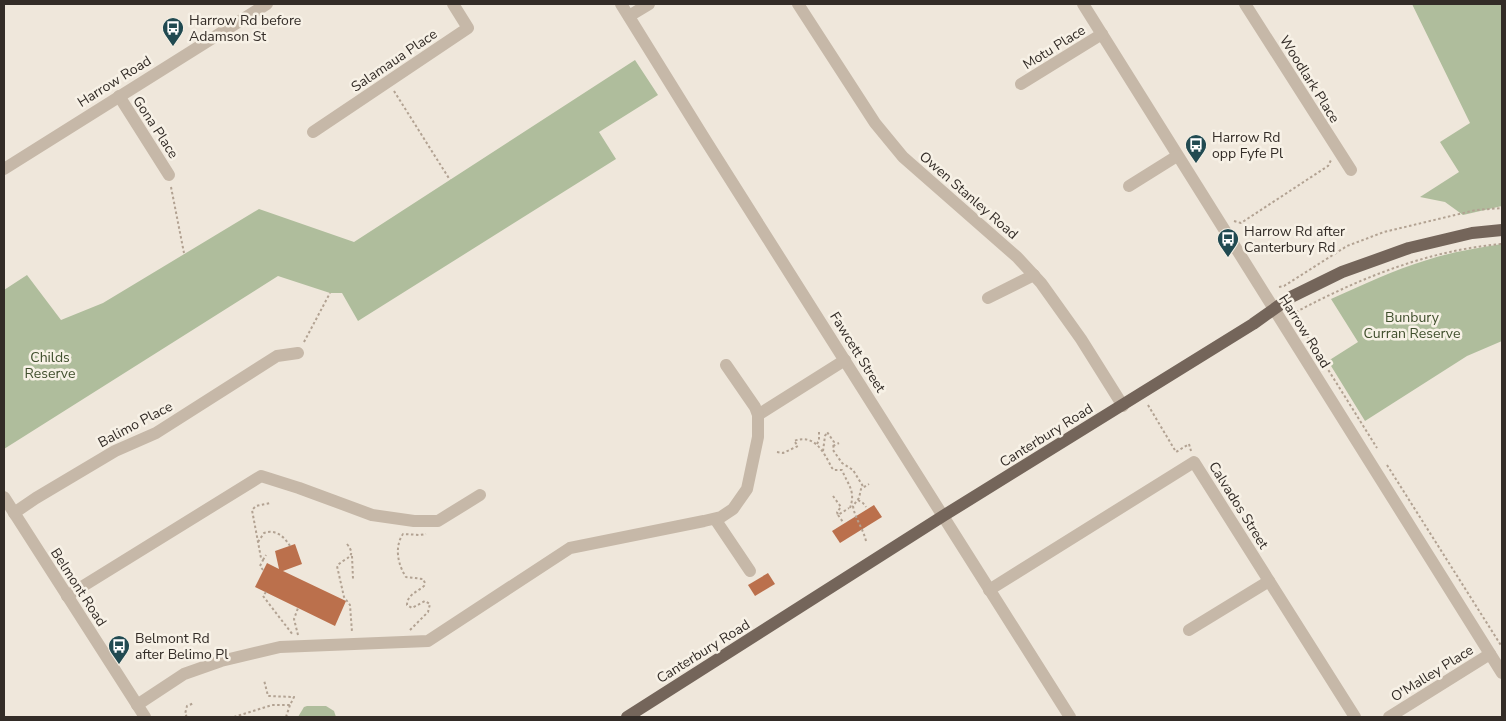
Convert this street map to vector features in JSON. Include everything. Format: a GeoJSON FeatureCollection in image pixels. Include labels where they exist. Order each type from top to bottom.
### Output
{"type":"FeatureCollection","features":[{"type":"Feature","properties":{"kind":"main road","name":"Canterbury Road"},"geometry":{"type":"LineString","coordinates":[[627,717],[943,516],[1252,324],[1291,297],[1324,280],[1409,248],[1472,233],[1502,230]]}},
{"type":"Feature","properties":{"kind":"street","name":"Harrow Road"},"geometry":{"type":"LineString","coordinates":[[4,169],[267,4]]}},
{"type":"Feature","properties":{"kind":"street","name":"Salamaua Place"},"geometry":{"type":"LineString","coordinates":[[313,132],[468,28],[453,4]]}},
{"type":"Feature","properties":{"kind":"street","name":"Fawcett Street"},"geometry":{"type":"LineString","coordinates":[[621,4],[1070,717]]}},
{"type":"Feature","properties":{"kind":"street"},"geometry":{"type":"LineString","coordinates":[[629,16],[649,4]]}},
{"type":"Feature","properties":{"kind":"street","name":"Owen Stanley Road"},"geometry":{"type":"LineString","coordinates":[[798,4],[875,122],[903,157],[1017,257],[1034,276],[1081,338],[1122,406]]}},
{"type":"Feature","properties":{"kind":"street","name":"Harrow Road"},"geometry":{"type":"LineString","coordinates":[[1082,4],[1502,673]]}},
{"type":"Feature","properties":{"kind":"street","name":"Woodlark Place"},"geometry":{"type":"LineString","coordinates":[[1245,4],[1351,170]]}},
{"type":"Feature","properties":{"kind":"street","name":"Motu Place"},"geometry":{"type":"LineString","coordinates":[[1021,84],[1102,34]]}},
{"type":"Feature","properties":{"kind":"street","name":"Gona Place"},"geometry":{"type":"LineString","coordinates":[[119,96],[169,175]]}},
{"type":"Feature","properties":{"kind":"street"},"geometry":{"type":"LineString","coordinates":[[1129,186],[1177,156]]}},
{"type":"Feature","properties":{"kind":"street"},"geometry":{"type":"LineString","coordinates":[[988,298],[1034,276]]}},
{"type":"Feature","properties":{"kind":"street","name":"Balimo Place"},"geometry":{"type":"LineString","coordinates":[[14,513],[115,451],[156,433],[277,356],[298,353]]}},
{"type":"Feature","properties":{"kind":"street"},"geometry":{"type":"LineString","coordinates":[[758,415],[845,360]]}},
{"type":"Feature","properties":{"kind":"street"},"geometry":{"type":"LineString","coordinates":[[137,705],[184,674],[221,661],[280,647],[428,641],[570,548],[721,517],[733,509],[747,489],[758,437],[758,415],[749,398],[726,365]]}},
{"type":"Feature","properties":{"kind":"street","name":"Calvados Street"},"geometry":{"type":"LineString","coordinates":[[989,590],[1194,462],[1355,717]]}},
{"type":"Feature","properties":{"kind":"street"},"geometry":{"type":"LineString","coordinates":[[67,596],[261,476],[372,515],[414,521],[438,521],[480,495]]}},
{"type":"Feature","properties":{"kind":"street","name":"Belmont Road"},"geometry":{"type":"LineString","coordinates":[[4,497],[145,717]]}},
{"type":"Feature","properties":{"kind":"street"},"geometry":{"type":"LineString","coordinates":[[715,519],[750,571]]}},
{"type":"Feature","properties":{"kind":"street"},"geometry":{"type":"LineString","coordinates":[[1189,630],[1270,581]]}},
{"type":"Feature","properties":{"kind":"street","name":"O'Malley Place"},"geometry":{"type":"LineString","coordinates":[[1389,717],[1490,654]]}},
{"type":"Feature","properties":{"kind":"path"},"geometry":{"type":"LineString","coordinates":[[389,82],[450,180]]}},
{"type":"Feature","properties":{"kind":"path"},"geometry":{"type":"LineString","coordinates":[[1221,226],[1232,220],[1241,223],[1328,166],[1337,150]]}},
{"type":"Feature","properties":{"kind":"path"},"geometry":{"type":"LineString","coordinates":[[169,175],[184,253]]}},
{"type":"Feature","properties":{"kind":"path"},"geometry":{"type":"LineString","coordinates":[[1280,287],[1347,246],[1384,232],[1476,210],[1502,208]]}},
{"type":"Feature","properties":{"kind":"path"},"geometry":{"type":"LineString","coordinates":[[1377,448],[1295,313],[1352,284],[1383,271],[1453,251],[1502,244]]}},
{"type":"Feature","properties":{"kind":"path"},"geometry":{"type":"LineString","coordinates":[[298,353],[330,293]]}},
{"type":"Feature","properties":{"kind":"path"},"geometry":{"type":"LineString","coordinates":[[1148,405],[1176,452],[1189,444],[1194,462]]}},
{"type":"Feature","properties":{"kind":"path"},"geometry":{"type":"LineString","coordinates":[[817,444],[820,435],[818,431]]}},
{"type":"Feature","properties":{"kind":"path"},"geometry":{"type":"LineString","coordinates":[[823,452],[827,432],[834,442],[833,446],[842,464],[853,470],[864,488]]}},
{"type":"Feature","properties":{"kind":"path"},"geometry":{"type":"LineString","coordinates":[[777,452],[788,452],[798,446],[794,441],[796,440],[810,440],[817,444],[832,468],[842,472],[851,485],[853,499],[850,508]]}},
{"type":"Feature","properties":{"kind":"path"},"geometry":{"type":"LineString","coordinates":[[833,446],[839,442]]}},
{"type":"Feature","properties":{"kind":"path"},"geometry":{"type":"LineString","coordinates":[[1387,464],[1502,647]]}},
{"type":"Feature","properties":{"kind":"path"},"geometry":{"type":"LineString","coordinates":[[842,472],[848,468]]}},
{"type":"Feature","properties":{"kind":"path"},"geometry":{"type":"LineString","coordinates":[[838,515],[853,506],[858,500],[861,489],[869,484]]}},
{"type":"Feature","properties":{"kind":"path"},"geometry":{"type":"LineString","coordinates":[[833,496],[841,507],[837,512],[843,522]]}},
{"type":"Feature","properties":{"kind":"path"},"geometry":{"type":"LineString","coordinates":[[858,500],[863,502],[866,507]]}},
{"type":"Feature","properties":{"kind":"path"},"geometry":{"type":"LineString","coordinates":[[263,560],[261,558],[252,510],[256,506],[270,503]]}},
{"type":"Feature","properties":{"kind":"path"},"geometry":{"type":"LineString","coordinates":[[853,506],[855,517],[864,531],[866,541]]}},
{"type":"Feature","properties":{"kind":"path"},"geometry":{"type":"LineString","coordinates":[[398,642],[424,618],[430,608],[430,604],[425,601],[412,608],[407,606],[411,595],[424,586],[425,583],[422,579],[406,577],[404,574],[398,562],[400,540],[403,534],[424,535],[428,532],[429,521]]}},
{"type":"Feature","properties":{"kind":"path"},"geometry":{"type":"LineString","coordinates":[[258,542],[264,533],[270,532],[280,534],[290,546]]}},
{"type":"Feature","properties":{"kind":"path"},"geometry":{"type":"LineString","coordinates":[[347,544],[352,550],[353,579]]}},
{"type":"Feature","properties":{"kind":"path"},"geometry":{"type":"LineString","coordinates":[[352,554],[337,566],[344,597],[350,605],[353,644]]}},
{"type":"Feature","properties":{"kind":"path"},"geometry":{"type":"LineString","coordinates":[[263,570],[260,566],[266,555]]}},
{"type":"Feature","properties":{"kind":"path"},"geometry":{"type":"LineString","coordinates":[[266,592],[263,596],[302,646]]}},
{"type":"Feature","properties":{"kind":"path"},"geometry":{"type":"LineString","coordinates":[[298,608],[294,624],[302,646]]}},
{"type":"Feature","properties":{"kind":"path"},"geometry":{"type":"LineString","coordinates":[[264,680],[268,696],[294,697],[286,717]]}},
{"type":"Feature","properties":{"kind":"path"},"geometry":{"type":"LineString","coordinates":[[186,717],[187,706],[194,703]]}},
{"type":"Feature","properties":{"kind":"path"},"geometry":{"type":"LineString","coordinates":[[234,717],[272,705],[290,705]]}},
{"type":"Feature","properties":{"kind":"green space"},"geometry":{"type":"Polygon","coordinates":[[[1412,4],[1502,4],[1502,206],[1463,215],[1445,202],[1420,197],[1459,172],[1440,142],[1470,123],[1412,4]]]}},
{"type":"Feature","properties":{"kind":"green space","name":"Childs Reserve"},"geometry":{"type":"Polygon","coordinates":[[[635,60],[658,95],[599,132],[616,159],[358,321],[342,293],[330,293],[278,276],[4,449],[4,290],[27,275],[61,320],[103,303],[259,209],[354,242],[635,60]]]}},
{"type":"Feature","properties":{"kind":"green space","name":"Bunbury Curran Reserve"},"geometry":{"type":"Polygon","coordinates":[[[1502,244],[1502,341],[1467,356],[1365,421],[1328,361],[1358,342],[1331,299],[1390,273],[1427,260],[1455,252],[1502,244]]]}},
{"type":"Feature","properties":{"kind":"green space"},"geometry":{"type":"Polygon","coordinates":[[[326,706],[334,711],[336,717],[298,717],[304,707],[326,706]]]}},
{"type":"Feature","properties":{"kind":"building"},"geometry":{"type":"Polygon","coordinates":[[[874,505],[882,517],[840,543],[832,531],[874,505]]]}},
{"type":"Feature","properties":{"kind":"building"},"geometry":{"type":"Polygon","coordinates":[[[295,544],[302,564],[283,571],[346,601],[335,626],[255,587],[267,563],[279,569],[275,551],[295,544]]]}},
{"type":"Feature","properties":{"kind":"building"},"geometry":{"type":"Polygon","coordinates":[[[768,573],[775,584],[755,596],[748,585],[768,573]]]}},
{"type":"Feature","properties":{"kind":"place","name":"Harrow Rd before Adamson St"},"geometry":{"type":"Point","coordinates":[173,47]}},
{"type":"Feature","properties":{"kind":"place","name":"Harrow Rd opp Fyfe Pl"},"geometry":{"type":"Point","coordinates":[1196,164]}},
{"type":"Feature","properties":{"kind":"place","name":"Harrow Rd after Canterbury Rd"},"geometry":{"type":"Point","coordinates":[1228,258]}},
{"type":"Feature","properties":{"kind":"place","name":"Belmont Rd after Belimo Pl"},"geometry":{"type":"Point","coordinates":[119,665]}}]}
